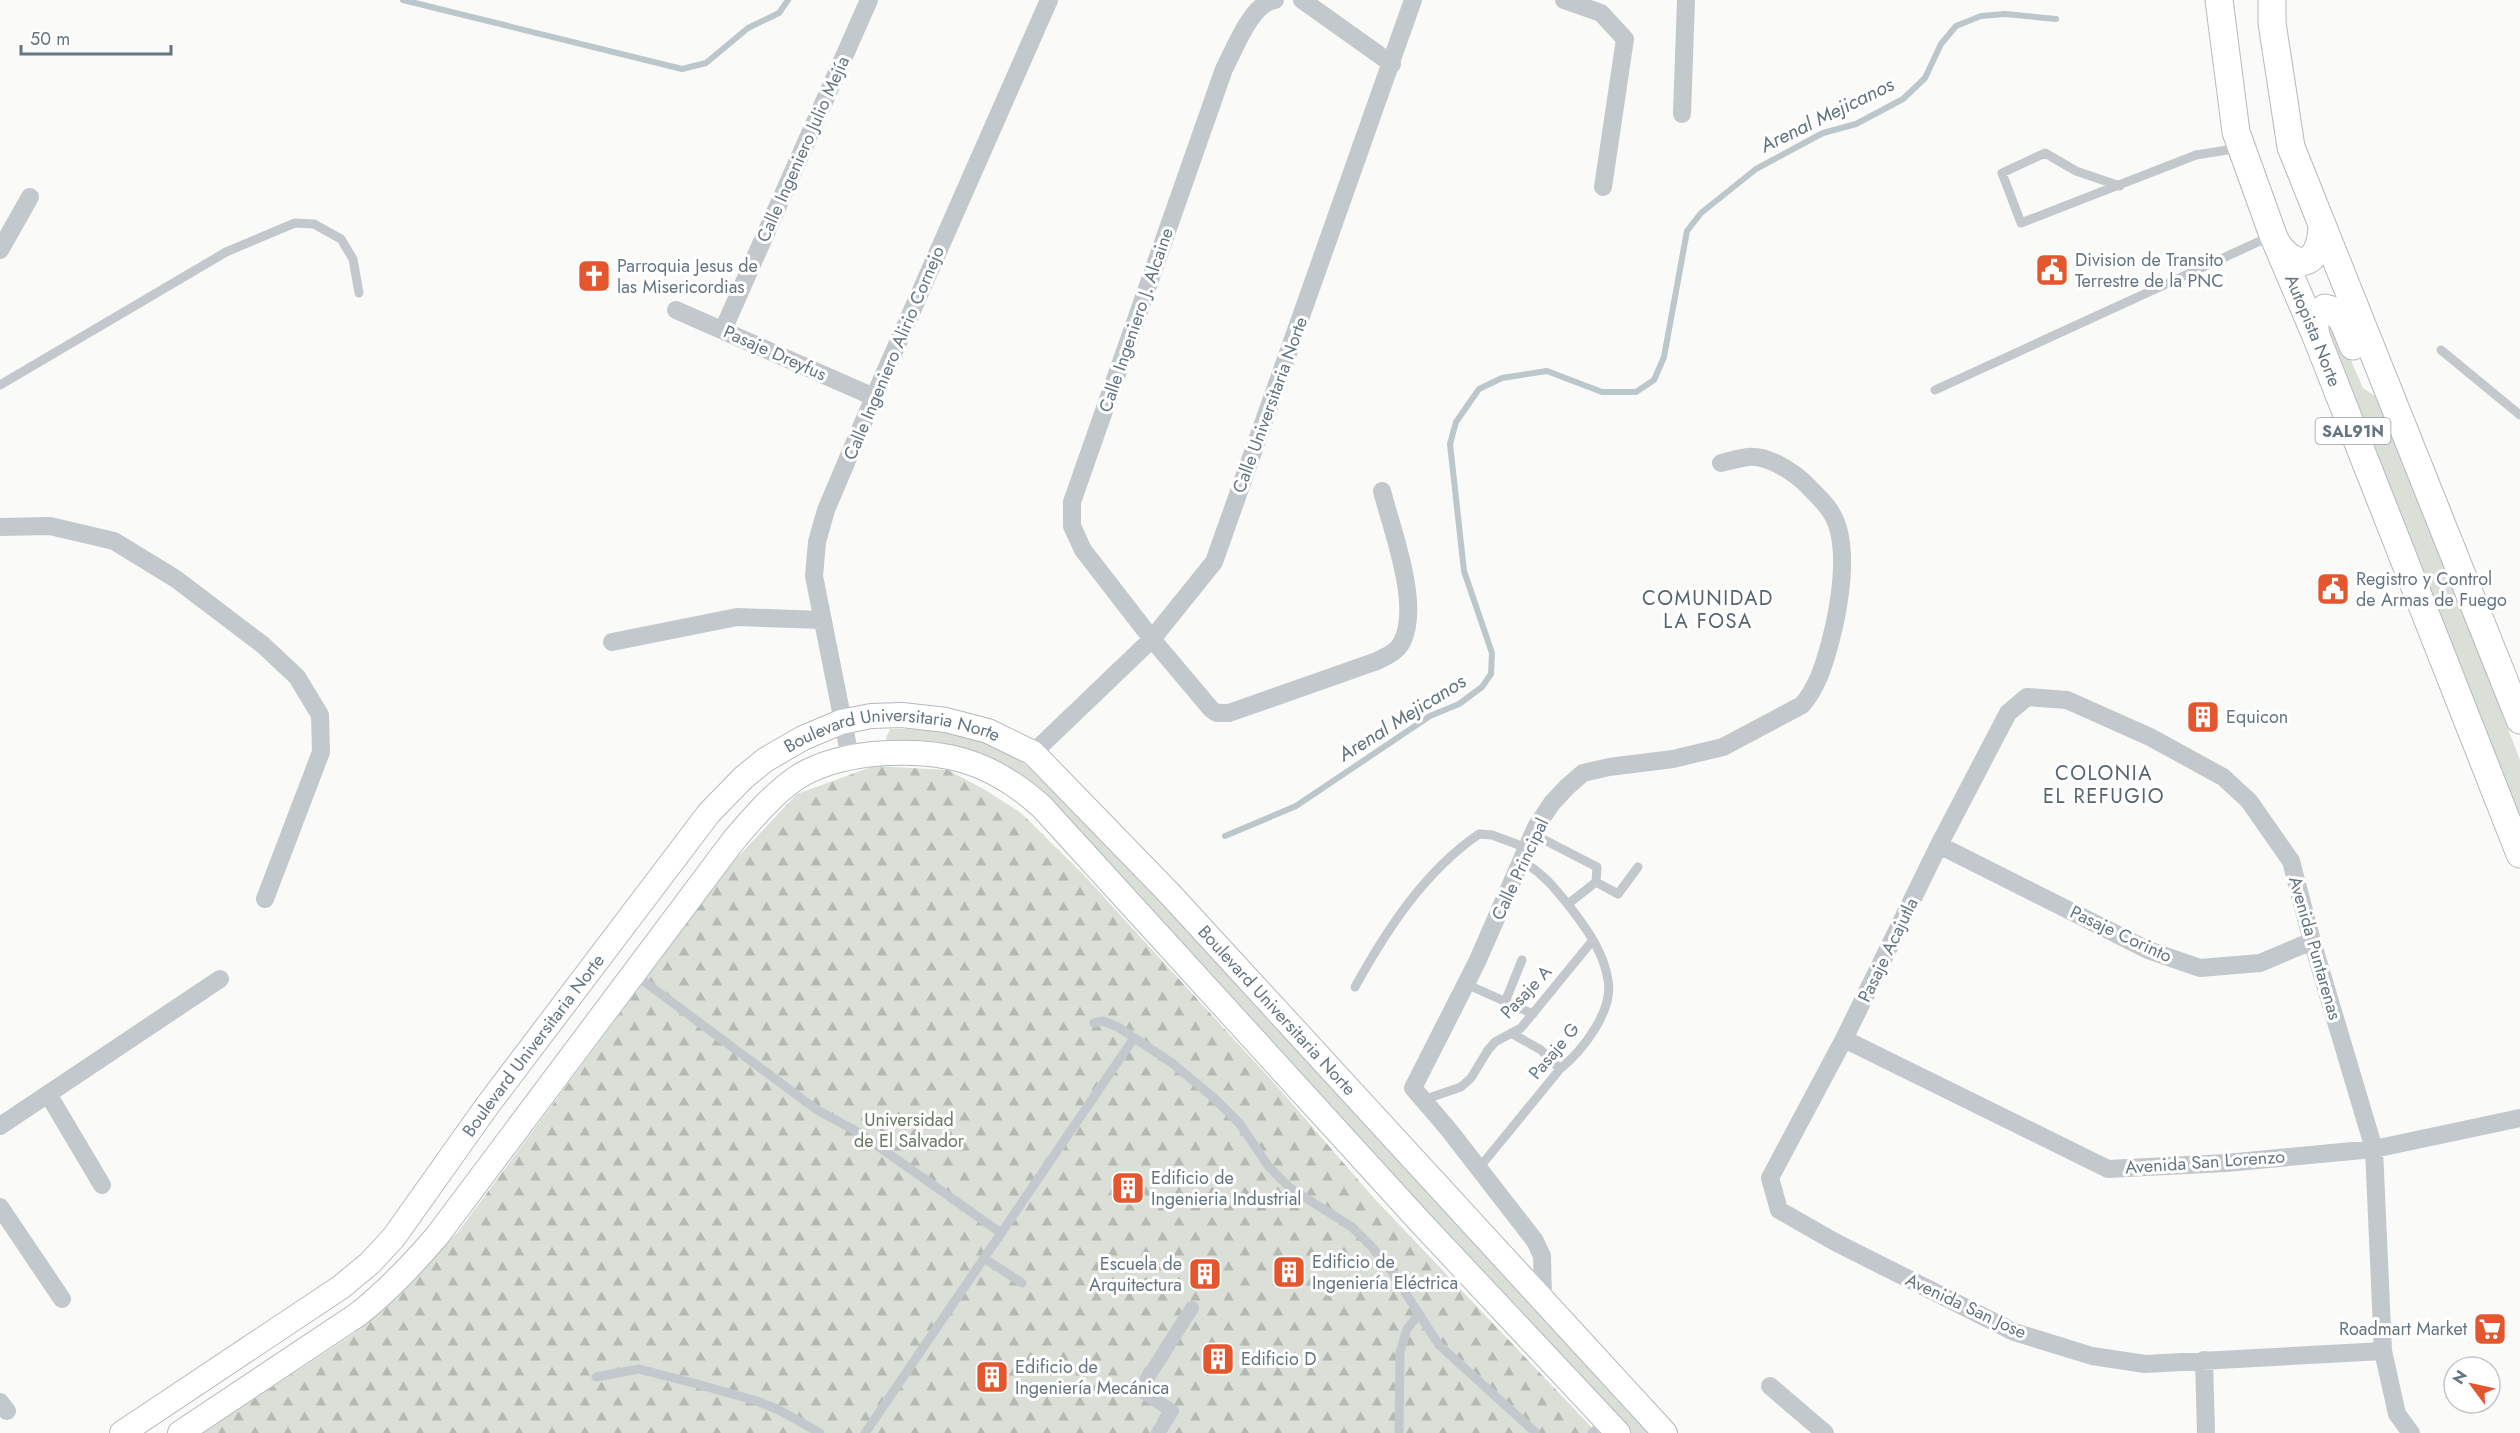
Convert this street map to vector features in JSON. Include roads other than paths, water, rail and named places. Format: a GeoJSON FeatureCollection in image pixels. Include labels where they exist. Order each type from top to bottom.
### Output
{"type":"FeatureCollection","features":[{"type":"Feature","properties":{"kind":"main road","name":"Autopista Norte"},"geometry":{"type":"LineString","coordinates":[[2218,0],[2236,132],[2275,240],[2316,336],[2520,854]]}},
{"type":"Feature","properties":{"kind":"main road","name":"SAL91N"},"geometry":{"type":"LineString","coordinates":[[2271,0],[2272,23],[2291,147],[2520,720]]}},
{"type":"Feature","properties":{"kind":"main road"},"geometry":{"type":"LineString","coordinates":[[2275,240],[2292,260],[2300,263],[2308,261],[2319,246],[2322,225]]}},
{"type":"Feature","properties":{"kind":"main road"},"geometry":{"type":"LineString","coordinates":[[2316,336],[2314,324],[2317,315],[2325,308],[2336,312],[2366,374],[2379,387],[2388,388]]}},
{"type":"Feature","properties":{"kind":"main road","name":"Boulevard Universitaria Norte"},"geometry":{"type":"LineString","coordinates":[[122,1433],[341,1287],[370,1263],[394,1237],[487,1106],[709,813],[743,778],[765,760],[803,738],[841,722],[871,716],[902,715],[946,720],[988,731],[1034,753],[1177,902],[1665,1433]]}},
{"type":"Feature","properties":{"kind":"main road","name":"Boulevard Universitaria Norte"},"geometry":{"type":"LineString","coordinates":[[180,1433],[357,1315],[405,1272],[437,1236],[721,858],[763,807],[801,775],[850,757],[896,752],[940,754],[986,768],[1022,789],[1059,824],[1606,1429]]}},
{"type":"Feature","properties":{"kind":"street","name":"Calle Ingeniero Julio Mejía"},"geometry":{"type":"LineString","coordinates":[[723,330],[869,0]]}},
{"type":"Feature","properties":{"kind":"street","name":"Calle Ingeniero Alirio Cornejo"},"geometry":{"type":"LineString","coordinates":[[850,757],[841,722],[814,576],[818,542],[826,510],[1049,0]]}},
{"type":"Feature","properties":{"kind":"street","name":"Calle Ingeniero J. Alcaine"},"geometry":{"type":"LineString","coordinates":[[1275,0],[1270,0],[1250,18],[1224,69],[1072,502],[1072,526],[1083,550],[1152,639],[1211,709],[1217,713],[1229,713],[1394,652],[1402,643],[1408,623],[1409,596],[1382,491]]}},
{"type":"Feature","properties":{"kind":"street"},"geometry":{"type":"LineString","coordinates":[[1302,0],[1392,64]]}},
{"type":"Feature","properties":{"kind":"street","name":"Calle Universitaria Norte"},"geometry":{"type":"LineString","coordinates":[[1034,753],[1152,639],[1214,562],[1413,0]]}},
{"type":"Feature","properties":{"kind":"street"},"geometry":{"type":"LineString","coordinates":[[1564,0],[1600,13],[1625,39],[1603,188]]}},
{"type":"Feature","properties":{"kind":"street"},"geometry":{"type":"LineString","coordinates":[[1682,114],[1686,0]]}},
{"type":"Feature","properties":{"kind":"street"},"geometry":{"type":"LineString","coordinates":[[0,250],[30,197]]}},
{"type":"Feature","properties":{"kind":"street","name":"Pasaje Dreyfus"},"geometry":{"type":"LineString","coordinates":[[676,310],[874,397]]}},
{"type":"Feature","properties":{"kind":"street","name":"Calle Principal"},"geometry":{"type":"LineString","coordinates":[[1423,1100],[1413,1088],[1466,984],[1527,848],[1552,803],[1583,773],[1609,767],[1673,759],[1713,750],[1802,705],[1809,697],[1823,667],[1838,614],[1842,568],[1840,542],[1833,515],[1799,478],[1768,460],[1749,457],[1721,462]]}},
{"type":"Feature","properties":{"kind":"street"},"geometry":{"type":"LineString","coordinates":[[0,526],[50,526],[114,540],[176,579],[263,645],[297,677],[320,715],[321,752],[265,899]]}},
{"type":"Feature","properties":{"kind":"street"},"geometry":{"type":"LineString","coordinates":[[612,642],[737,617],[823,620]]}},
{"type":"Feature","properties":{"kind":"street","name":"Pasaje Acajutla"},"geometry":{"type":"LineString","coordinates":[[1779,1210],[1770,1178],[1844,1038],[2008,713],[2027,697]]}},
{"type":"Feature","properties":{"kind":"street","name":"Avenida Puntarenas"},"geometry":{"type":"LineString","coordinates":[[2027,697],[2067,700],[2150,737],[2223,777],[2248,801],[2290,861],[2374,1149],[2383,1351],[2397,1414],[2411,1433]]}},
{"type":"Feature","properties":{"kind":"street","name":"Pasaje Corinto"},"geometry":{"type":"LineString","coordinates":[[1940,845],[2148,950],[2200,968],[2260,963],[2312,941]]}},
{"type":"Feature","properties":{"kind":"street"},"geometry":{"type":"LineString","coordinates":[[0,1126],[220,979]]}},
{"type":"Feature","properties":{"kind":"street","name":"Avenida San Lorenzo"},"geometry":{"type":"LineString","coordinates":[[1844,1038],[2108,1169],[2226,1163],[2374,1149],[2520,1118]]}},
{"type":"Feature","properties":{"kind":"street"},"geometry":{"type":"LineString","coordinates":[[48,1094],[102,1185]]}},
{"type":"Feature","properties":{"kind":"street"},"geometry":{"type":"LineString","coordinates":[[1423,1100],[1535,1241],[1542,1256],[1543,1301]]}},
{"type":"Feature","properties":{"kind":"street"},"geometry":{"type":"LineString","coordinates":[[0,1207],[62,1299]]}},
{"type":"Feature","properties":{"kind":"street","name":"Avenida San Jose"},"geometry":{"type":"LineString","coordinates":[[1779,1210],[1835,1242],[2014,1332],[2092,1356],[2145,1364],[2383,1351]]}},
{"type":"Feature","properties":{"kind":"street"},"geometry":{"type":"LineString","coordinates":[[1158,1433],[1172,1411],[1140,1390],[1192,1308]]}},
{"type":"Feature","properties":{"kind":"street"},"geometry":{"type":"LineString","coordinates":[[2204,1360],[2206,1433]]}},
{"type":"Feature","properties":{"kind":"street"},"geometry":{"type":"LineString","coordinates":[[1770,1386],[1825,1433]]}},
{"type":"Feature","properties":{"kind":"lane"},"geometry":{"type":"LineString","coordinates":[[2120,186],[2076,171],[2045,153],[2002,173],[2021,223],[2120,186],[2196,155],[2242,148]]}},
{"type":"Feature","properties":{"kind":"lane"},"geometry":{"type":"LineString","coordinates":[[0,385],[226,252],[295,223],[314,224],[340,239],[353,259],[359,293]]}},
{"type":"Feature","properties":{"kind":"lane"},"geometry":{"type":"LineString","coordinates":[[1935,390],[2275,240]]}},
{"type":"Feature","properties":{"kind":"lane"},"geometry":{"type":"LineString","coordinates":[[2441,350],[2520,415]]}},
{"type":"Feature","properties":{"kind":"lane"},"geometry":{"type":"LineString","coordinates":[[1355,987],[1383,936],[1455,851],[1479,834],[1492,835],[1527,848],[1597,867],[1596,882],[1568,904]]}},
{"type":"Feature","properties":{"kind":"lane","name":"Pasaje G"},"geometry":{"type":"LineString","coordinates":[[1479,1168],[1560,1069],[1571,1060],[1591,1035],[1608,994],[1609,981],[1599,948],[1551,882],[1533,868],[1527,848]]}},
{"type":"Feature","properties":{"kind":"lane"},"geometry":{"type":"LineString","coordinates":[[1596,882],[1618,894],[1638,867]]}},
{"type":"Feature","properties":{"kind":"lane","name":"Pasaje A"},"geometry":{"type":"LineString","coordinates":[[1423,1100],[1461,1087],[1471,1078],[1496,1042],[1521,1028],[1593,940]]}},
{"type":"Feature","properties":{"kind":"lane"},"geometry":{"type":"LineString","coordinates":[[1505,1002],[1522,960]]}},
{"type":"Feature","properties":{"kind":"lane"},"geometry":{"type":"LineString","coordinates":[[633,974],[818,1110],[858,1132],[1001,1233]]}},
{"type":"Feature","properties":{"kind":"lane"},"geometry":{"type":"LineString","coordinates":[[1466,984],[1533,1014]]}},
{"type":"Feature","properties":{"kind":"lane"},"geometry":{"type":"LineString","coordinates":[[1094,1023],[1103,1021],[1134,1038],[1172,1063],[1214,1098],[1240,1124],[1269,1167],[1290,1188],[1352,1227],[1388,1266],[1439,1345],[1536,1433]]}},
{"type":"Feature","properties":{"kind":"lane"},"geometry":{"type":"LineString","coordinates":[[1512,1033],[1541,1050],[1560,1069]]}},
{"type":"Feature","properties":{"kind":"lane"},"geometry":{"type":"LineString","coordinates":[[865,1433],[1134,1038]]}},
{"type":"Feature","properties":{"kind":"lane"},"geometry":{"type":"LineString","coordinates":[[984,1258],[1022,1283]]}},
{"type":"Feature","properties":{"kind":"lane"},"geometry":{"type":"LineString","coordinates":[[1399,1433],[1400,1352],[1407,1329],[1419,1314]]}},
{"type":"Feature","properties":{"kind":"lane"},"geometry":{"type":"LineString","coordinates":[[596,1377],[639,1369],[697,1383],[757,1401],[779,1410],[820,1433]]}},
{"type":"Feature","properties":{"kind":"waterway"},"geometry":{"type":"LineString","coordinates":[[403,0],[682,69],[706,63],[748,28],[779,13],[788,0]]}},
{"type":"Feature","properties":{"kind":"waterway","name":"Arenal Mejicanos"},"geometry":{"type":"LineString","coordinates":[[1225,836],[1296,806],[1430,716],[1459,704],[1482,687],[1491,674],[1492,653],[1464,571],[1450,444],[1456,422],[1479,389],[1502,378],[1547,371],[1602,392],[1636,392],[1654,380],[1664,357],[1687,231],[1701,213],[1756,169],[1823,133],[1856,124],[1903,99],[1925,78],[1941,44],[1956,26],[1981,16],[2005,14],[2056,19]]}},
{"type":"Feature","properties":{"kind":"place","name":"Division de Transito Terrestre de la PNC"},"geometry":{"type":"Point","coordinates":[2052,270]}},
{"type":"Feature","properties":{"kind":"place","name":"Parroquia Jesus de las Misericordias"},"geometry":{"type":"Point","coordinates":[594,276]}},
{"type":"Feature","properties":{"kind":"place","name":"Registro y Control de Armas de Fuego"},"geometry":{"type":"Point","coordinates":[2333,589]}},
{"type":"Feature","properties":{"kind":"place","name":"Equicon"},"geometry":{"type":"Point","coordinates":[2203,717]}},
{"type":"Feature","properties":{"kind":"place","name":"Edificio de Ingenieria Industrial"},"geometry":{"type":"Point","coordinates":[1128,1188]}},
{"type":"Feature","properties":{"kind":"place","name":"Edificio de Ingeniería Eléctrica"},"geometry":{"type":"Point","coordinates":[1289,1272]}},
{"type":"Feature","properties":{"kind":"place","name":"Escuela de Arquitectura"},"geometry":{"type":"Point","coordinates":[1205,1274]}},
{"type":"Feature","properties":{"kind":"place","name":"Roadmart Market"},"geometry":{"type":"Point","coordinates":[2490,1329]}},
{"type":"Feature","properties":{"kind":"place","name":"Edificio D"},"geometry":{"type":"Point","coordinates":[1218,1359]}},
{"type":"Feature","properties":{"kind":"place","name":"Edificio de Ingeniería Mecánica"},"geometry":{"type":"Point","coordinates":[992,1377]}},
{"type":"Feature","properties":{"kind":"district","name":"COMUNIDAD LA FOSA"},"geometry":{"type":"Point","coordinates":[1708,610]}},
{"type":"Feature","properties":{"kind":"district","name":"COLONIA EL REFUGIO"},"geometry":{"type":"Point","coordinates":[2104,784]}},
{"type":"Feature","properties":{"kind":"park label","name":"Universidad de El Salvador"},"geometry":{"type":"Point","coordinates":[909,1130]}}]}
